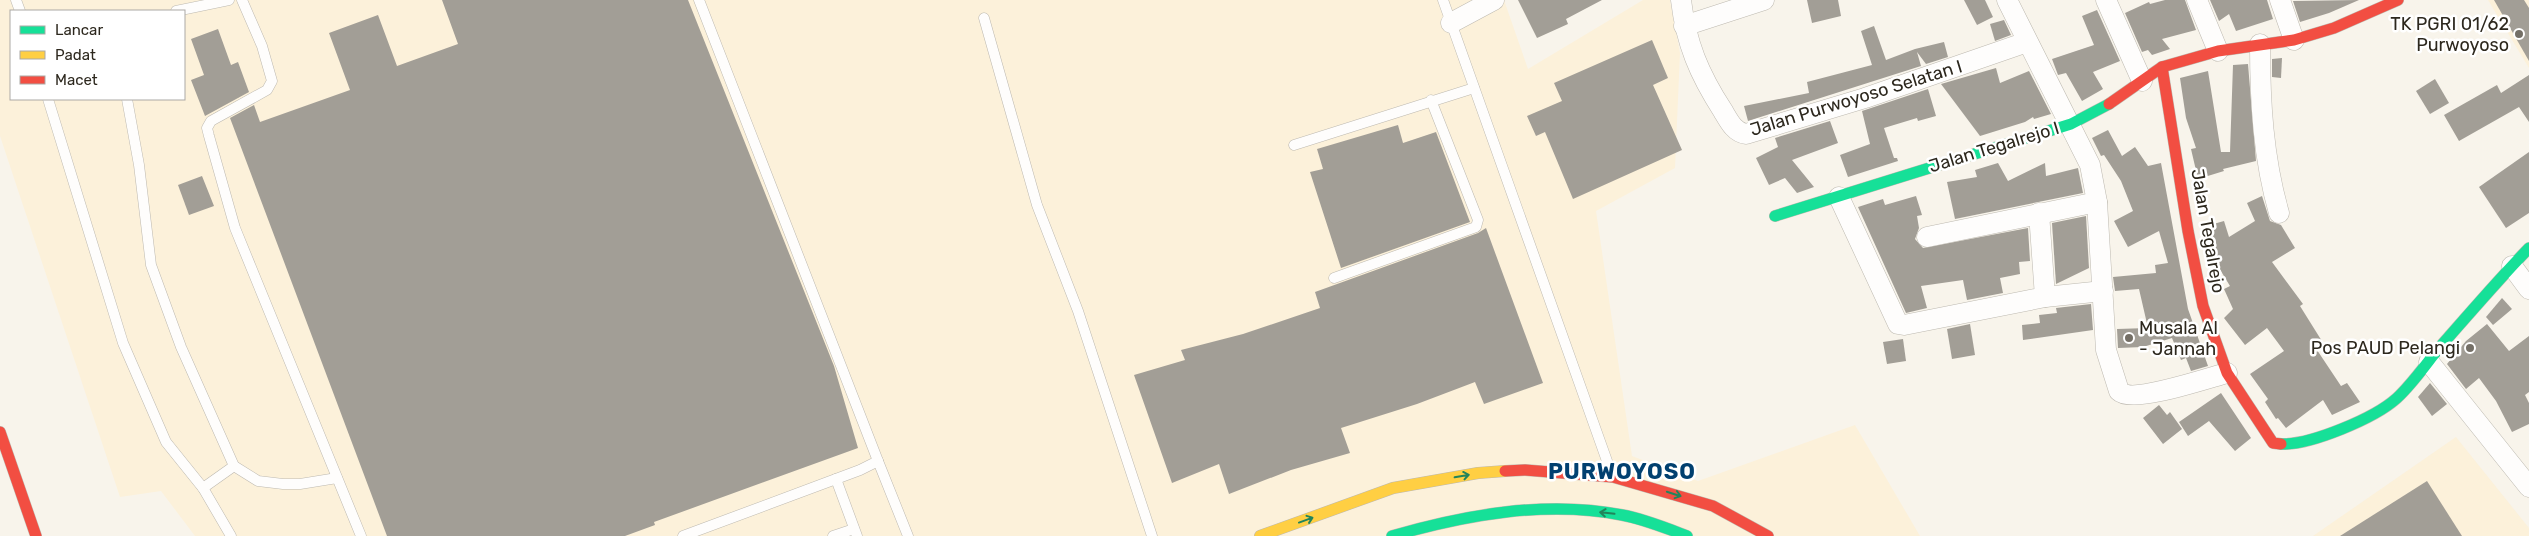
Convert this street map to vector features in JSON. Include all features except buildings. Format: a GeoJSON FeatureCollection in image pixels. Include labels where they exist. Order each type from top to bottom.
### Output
{"type":"FeatureCollection","features":[{"type":"Feature","properties":{"kind":"street"},"geometry":{"type":"LineString","coordinates":[[1452,23],[1494,0]]}},
{"type":"Feature","properties":{"kind":"street","name":"Jalan Purwoyoso Selatan I"},"geometry":{"type":"LineString","coordinates":[[1682,0],[1684,26],[1699,72],[1735,130],[1746,134],[1865,98],[2027,42]]}},
{"type":"Feature","properties":{"kind":"street"},"geometry":{"type":"LineString","coordinates":[[1684,26],[1764,0]]}},
{"type":"Feature","properties":{"kind":"street"},"geometry":{"type":"LineString","coordinates":[[2007,0],[2071,124],[2100,110],[2162,67],[2218,51],[2294,40],[2334,28],[2372,6],[2398,0]]}},
{"type":"Feature","properties":{"kind":"street"},"geometry":{"type":"LineString","coordinates":[[2106,0],[2142,81]]}},
{"type":"Feature","properties":{"kind":"street"},"geometry":{"type":"LineString","coordinates":[[2197,0],[2218,51]]}},
{"type":"Feature","properties":{"kind":"street"},"geometry":{"type":"LineString","coordinates":[[2280,0],[2294,40]]}},
{"type":"Feature","properties":{"kind":"street"},"geometry":{"type":"LineString","coordinates":[[2260,44],[2260,94],[2264,143],[2279,213]]}},
{"type":"Feature","properties":{"kind":"street","name":"Jalan Tegalrejo"},"geometry":{"type":"LineString","coordinates":[[2162,67],[2188,231],[2203,306],[2227,373],[2273,443],[2296,443],[2356,422],[2384,409],[2397,398],[2529,248]]}},
{"type":"Feature","properties":{"kind":"street","name":"Jalan Tegalrejo I"},"geometry":{"type":"LineString","coordinates":[[1775,216],[1839,197],[1892,178],[2071,124],[2090,165],[2097,202],[2106,350],[2116,386],[2123,395],[2145,394],[2227,373]]}},
{"type":"Feature","properties":{"kind":"street"},"geometry":{"type":"LineString","coordinates":[[1839,197],[1898,324],[1904,325],[2045,297],[2103,292]]}},
{"type":"Feature","properties":{"kind":"street"},"geometry":{"type":"LineString","coordinates":[[1927,237],[2097,202]]}},
{"type":"Feature","properties":{"kind":"street"},"geometry":{"type":"LineString","coordinates":[[2039,213],[2045,297]]}},
{"type":"Feature","properties":{"kind":"street"},"geometry":{"type":"LineString","coordinates":[[2512,266],[2529,289]]}},
{"type":"Feature","properties":{"kind":"street"},"geometry":{"type":"LineString","coordinates":[[2429,362],[2529,487]]}},
{"type":"Feature","properties":{"kind":"street"},"geometry":{"type":"LineString","coordinates":[[0,432],[36,536]]}},
{"type":"Feature","properties":{"kind":"street"},"geometry":{"type":"LineString","coordinates":[[1260,536],[1393,488],[1478,473],[1525,470],[1613,477],[1713,506],[1768,536]]}},
{"type":"Feature","properties":{"kind":"street"},"geometry":{"type":"LineString","coordinates":[[1392,536],[1473,515],[1551,509],[1612,513],[1660,526],[1687,536]]}},
{"type":"Feature","properties":{"kind":"lane"},"geometry":{"type":"LineString","coordinates":[[181,10],[229,0]]}},
{"type":"Feature","properties":{"kind":"lane"},"geometry":{"type":"LineString","coordinates":[[242,0],[262,46],[272,81],[267,90],[211,121],[208,128],[208,136],[235,228],[361,536]]}},
{"type":"Feature","properties":{"kind":"lane"},"geometry":{"type":"LineString","coordinates":[[699,0],[908,536]]}},
{"type":"Feature","properties":{"kind":"lane"},"geometry":{"type":"LineString","coordinates":[[1443,0],[1613,477]]}},
{"type":"Feature","properties":{"kind":"lane"},"geometry":{"type":"LineString","coordinates":[[984,18],[1037,205],[1078,312],[1152,536]]}},
{"type":"Feature","properties":{"kind":"lane"},"geometry":{"type":"LineString","coordinates":[[1294,145],[1474,88]]}},
{"type":"Feature","properties":{"kind":"lane"},"geometry":{"type":"LineString","coordinates":[[48,100],[123,343],[166,442],[203,488],[231,536]]}},
{"type":"Feature","properties":{"kind":"lane"},"geometry":{"type":"LineString","coordinates":[[126,100],[139,165],[151,266],[181,347],[234,466],[258,481],[283,484],[300,484],[337,478]]}},
{"type":"Feature","properties":{"kind":"lane"},"geometry":{"type":"LineString","coordinates":[[1334,278],[1476,227],[1478,220],[1432,100]]}},
{"type":"Feature","properties":{"kind":"lane"},"geometry":{"type":"LineString","coordinates":[[683,536],[836,479],[878,461]]}},
{"type":"Feature","properties":{"kind":"lane"},"geometry":{"type":"LineString","coordinates":[[203,488],[234,466]]}},
{"type":"Feature","properties":{"kind":"lane"},"geometry":{"type":"LineString","coordinates":[[833,536],[855,532],[836,479]]}},
{"type":"Feature","properties":{"kind":"shaded area"},"geometry":{"type":"Polygon","coordinates":[[[0,0],[1504,0],[1528,69],[1643,0],[1670,0],[1680,53],[1675,168],[1596,211],[1632,456],[1698,481],[1855,425],[1920,536],[195,536],[161,491],[120,497],[0,136],[0,0]]]}},
{"type":"Feature","properties":{"kind":"shaded area","name":"TK PGRI 01/62 Purwoyoso"},"geometry":{"type":"Polygon","coordinates":[[[2488,0],[2529,0],[2529,68],[2488,0]]]}},
{"type":"Feature","properties":{"kind":"shaded area"},"geometry":{"type":"Polygon","coordinates":[[[2456,437],[2529,528],[2529,536],[2313,536],[2456,437]]]}},
{"type":"Feature","properties":{"kind":"traffic: fast"},"geometry":{"type":"LineString","coordinates":[[1775,216],[2071,124],[2109,104]]}},
{"type":"Feature","properties":{"kind":"traffic: fast"},"geometry":{"type":"LineString","coordinates":[[2281,444],[2309,440],[2342,429],[2359,422],[2387,406],[2414,380],[2472,310],[2529,248]]}},
{"type":"Feature","properties":{"kind":"traffic: fast"},"geometry":{"type":"LineString","coordinates":[[1392,536],[1477,516],[1506,512],[1564,509],[1622,515],[1655,524],[1687,536]]}},
{"type":"Feature","properties":{"kind":"traffic: slow"},"geometry":{"type":"LineString","coordinates":[[1260,536],[1393,488],[1478,473],[1505,471]]}},
{"type":"Feature","properties":{"kind":"traffic: jam"},"geometry":{"type":"LineString","coordinates":[[2109,104],[2162,67],[2218,51],[2294,40],[2334,28],[2398,0]]}},
{"type":"Feature","properties":{"kind":"traffic: jam"},"geometry":{"type":"LineString","coordinates":[[2162,67],[2188,231],[2203,306],[2227,373],[2273,443],[2281,444]]}},
{"type":"Feature","properties":{"kind":"traffic: jam"},"geometry":{"type":"LineString","coordinates":[[0,432],[36,536]]}},
{"type":"Feature","properties":{"kind":"traffic: jam"},"geometry":{"type":"LineString","coordinates":[[1505,471],[1525,470],[1613,477],[1713,506],[1768,536]]}},
{"type":"Feature","properties":{"kind":"place","name":"TK PGRI 01/62 Purwoyoso"},"geometry":{"type":"Point","coordinates":[2519,34]}},
{"type":"Feature","properties":{"kind":"place","name":"Musala Al - Jannah"},"geometry":{"type":"Point","coordinates":[2129,338]}},
{"type":"Feature","properties":{"kind":"place","name":"Pos PAUD Pelangi"},"geometry":{"type":"Point","coordinates":[2470,348]}},
{"type":"Feature","properties":{"kind":"district","name":"PURWOYOSO"},"geometry":{"type":"Point","coordinates":[1622,471]}}]}
